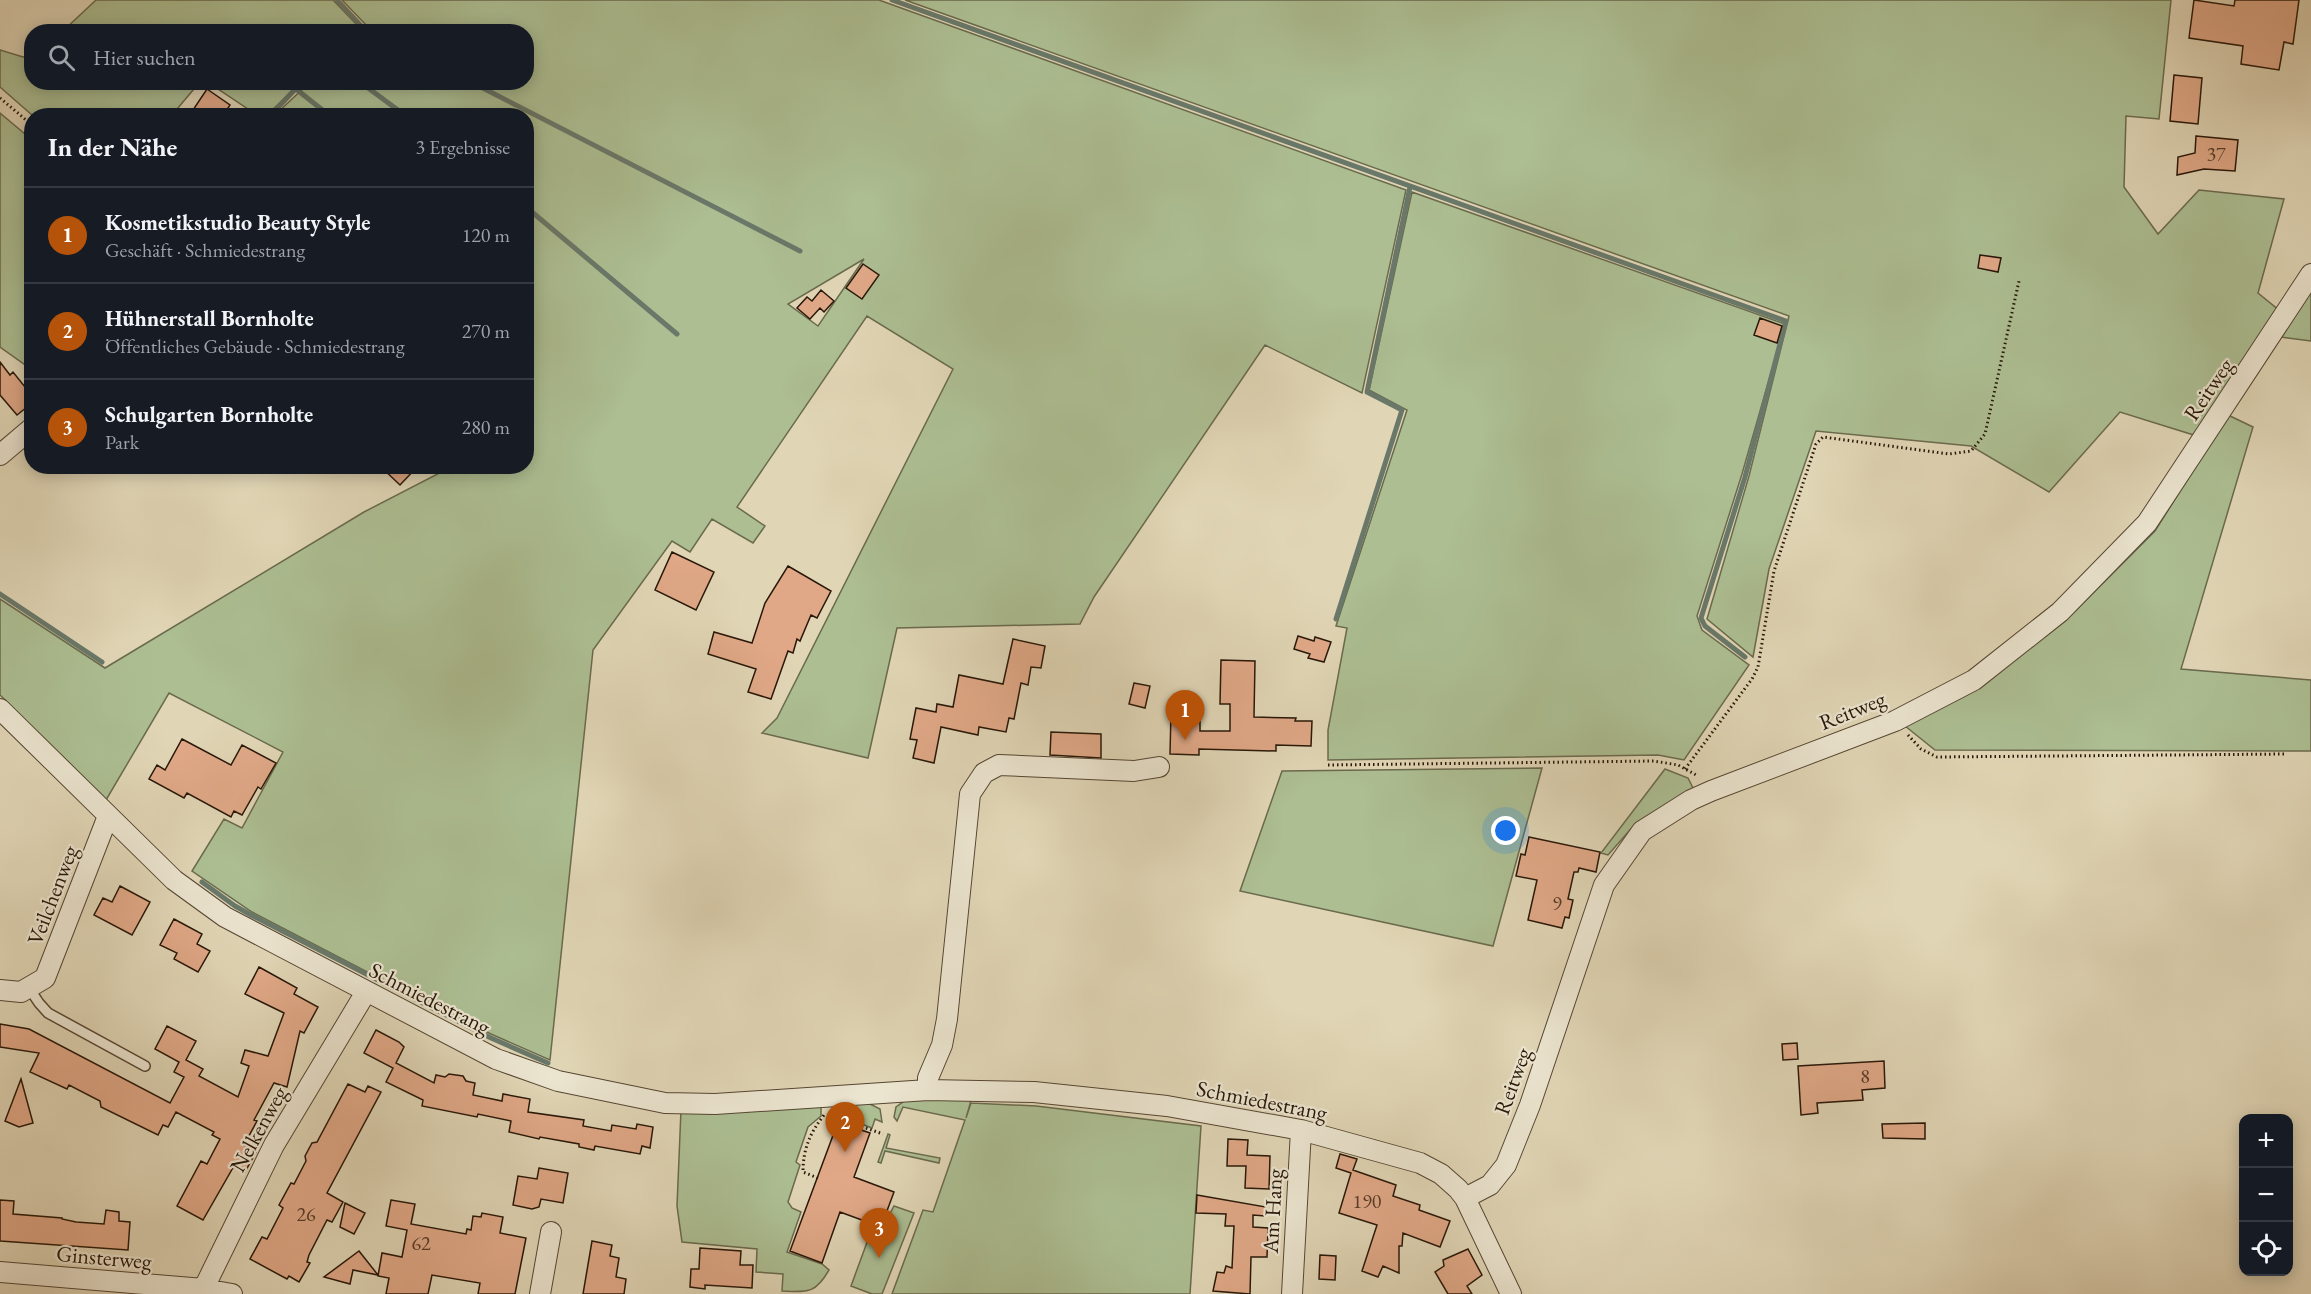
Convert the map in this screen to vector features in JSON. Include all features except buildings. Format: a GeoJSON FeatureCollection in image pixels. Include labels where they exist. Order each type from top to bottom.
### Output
{"type":"FeatureCollection","features":[{"type":"Feature","properties":{"kind":"street","name":"Reitweg"},"geometry":{"type":"LineString","coordinates":[[1465,1198],[1491,1185],[1506,1165],[1530,1105],[1604,885],[1642,831],[1711,790],[1895,721],[1974,680],[2060,612],[2147,523],[2311,274]]}},
{"type":"Feature","properties":{"kind":"street"},"geometry":{"type":"LineString","coordinates":[[0,455],[24,435]]}},
{"type":"Feature","properties":{"kind":"street","name":"Schmiedestrang"},"geometry":{"type":"LineString","coordinates":[[0,709],[174,880],[225,917],[496,1059],[558,1081],[665,1103],[715,1104],[928,1090],[1046,1093],[1167,1106],[1301,1130],[1420,1163],[1441,1174],[1458,1188],[1465,1198],[1511,1294]]}},
{"type":"Feature","properties":{"kind":"street"},"geometry":{"type":"LineString","coordinates":[[928,1090],[928,1078],[942,1045],[947,1019],[970,794],[984,773],[999,765],[1134,771],[1159,767]]}},
{"type":"Feature","properties":{"kind":"street","name":"Veilchenweg"},"geometry":{"type":"LineString","coordinates":[[29,988],[45,978],[108,816]]}},
{"type":"Feature","properties":{"kind":"street"},"geometry":{"type":"LineString","coordinates":[[0,990],[21,992],[29,988]]}},
{"type":"Feature","properties":{"kind":"street","name":"Nelkenweg"},"geometry":{"type":"LineString","coordinates":[[203,1291],[274,1145],[366,992]]}},
{"type":"Feature","properties":{"kind":"street","name":"Am Hang"},"geometry":{"type":"LineString","coordinates":[[1292,1294],[1301,1130]]}},
{"type":"Feature","properties":{"kind":"street"},"geometry":{"type":"LineString","coordinates":[[540,1294],[551,1232]]}},
{"type":"Feature","properties":{"kind":"street","name":"Ginsterweg"},"geometry":{"type":"LineString","coordinates":[[0,1272],[231,1294]]}},
{"type":"Feature","properties":{"kind":"lane"},"geometry":{"type":"LineString","coordinates":[[29,988],[48,1012],[145,1066]]}},
{"type":"Feature","properties":{"kind":"path"},"geometry":{"type":"LineString","coordinates":[[0,98],[24,118]]}},
{"type":"Feature","properties":{"kind":"path"},"geometry":{"type":"LineString","coordinates":[[1685,769],[1752,679],[1758,667],[1774,571],[1816,444],[1823,437],[1950,454],[1971,452],[1985,434],[2019,281]]}},
{"type":"Feature","properties":{"kind":"path"},"geometry":{"type":"LineString","coordinates":[[1895,721],[1921,749],[1937,757],[2286,754]]}},
{"type":"Feature","properties":{"kind":"path"},"geometry":{"type":"LineString","coordinates":[[1328,765],[1654,761],[1678,765],[1702,778],[1711,790]]}},
{"type":"Feature","properties":{"kind":"path"},"geometry":{"type":"LineString","coordinates":[[818,1178],[803,1172],[803,1154],[813,1129],[825,1114],[883,1134]]}},
{"type":"Feature","properties":{"kind":"green space"},"geometry":{"type":"Polygon","coordinates":[[[96,0],[333,0],[356,24],[70,24],[96,0]]]}},
{"type":"Feature","properties":{"kind":"green space"},"geometry":{"type":"Polygon","coordinates":[[[342,0],[879,0],[1406,190],[1362,393],[1265,345],[1094,597],[1080,624],[897,628],[868,758],[762,733],[777,718],[953,369],[867,316],[737,507],[765,526],[753,543],[712,519],[690,552],[672,541],[593,650],[550,1060],[400,989],[252,912],[192,871],[224,819],[242,828],[283,752],[169,693],[106,800],[0,695],[0,599],[105,668],[364,512],[437,474],[534,474],[534,108],[282,108],[302,90],[534,90],[534,24],[365,24],[342,0]],[[864,259],[788,304],[818,326],[864,259]]]}},
{"type":"Feature","properties":{"kind":"green space"},"geometry":{"type":"Polygon","coordinates":[[[905,0],[2171,0],[2159,119],[2126,116],[2124,187],[2158,234],[2199,190],[2284,199],[2258,293],[2280,311],[2197,436],[2120,412],[2049,492],[1971,446],[1816,431],[1769,569],[1753,657],[1707,619],[1749,476],[1789,316],[905,0]]]}},
{"type":"Feature","properties":{"kind":"green space"},"geometry":{"type":"Polygon","coordinates":[[[0,50],[24,57],[24,90],[193,90],[178,108],[24,108],[0,87],[0,50]]]}},
{"type":"Feature","properties":{"kind":"green space"},"geometry":{"type":"Polygon","coordinates":[[[220,90],[293,90],[274,108],[246,108],[220,90]]]}},
{"type":"Feature","properties":{"kind":"green space"},"geometry":{"type":"Polygon","coordinates":[[[0,113],[24,133],[24,364],[0,347],[0,113]]]}},
{"type":"Feature","properties":{"kind":"green space"},"geometry":{"type":"Polygon","coordinates":[[[1412,192],[1785,324],[1742,474],[1697,616],[1702,630],[1749,665],[1684,760],[1658,755],[1328,760],[1328,730],[1347,628],[1336,626],[1407,410],[1369,390],[1412,192]]]}},
{"type":"Feature","properties":{"kind":"green space"},"geometry":{"type":"Polygon","coordinates":[[[2311,289],[2311,341],[2280,337],[2311,289]]]}},
{"type":"Feature","properties":{"kind":"green space"},"geometry":{"type":"Polygon","coordinates":[[[2228,415],[2253,427],[2181,669],[2311,680],[2311,751],[1935,750],[1905,726],[1980,687],[2065,621],[2155,531],[2228,415]]]}},
{"type":"Feature","properties":{"kind":"green space"},"geometry":{"type":"Polygon","coordinates":[[[1542,768],[1493,946],[1240,891],[1282,771],[1542,768]]]}},
{"type":"Feature","properties":{"kind":"green space"},"geometry":{"type":"Polygon","coordinates":[[[1665,769],[1688,778],[1693,788],[1637,822],[1608,855],[1601,853],[1665,769]]]}},
{"type":"Feature","properties":{"kind":"green space"},"geometry":{"type":"Polygon","coordinates":[[[910,1097],[972,1097],[966,1118],[971,1103],[1036,1106],[1201,1126],[1190,1294],[892,1294],[923,1210],[933,1212],[965,1120],[903,1107],[897,1121],[894,1117],[896,1107],[910,1097]]]}},
{"type":"Feature","properties":{"kind":"green space"},"geometry":{"type":"Polygon","coordinates":[[[868,1103],[880,1109],[882,1122],[875,1119],[872,1128],[830,1112],[834,1104],[868,1103]]]}},
{"type":"Feature","properties":{"kind":"green space"},"geometry":{"type":"Polygon","coordinates":[[[821,1106],[821,1116],[808,1127],[796,1162],[800,1165],[788,1202],[792,1208],[801,1212],[787,1252],[822,1264],[829,1270],[819,1284],[805,1291],[782,1291],[783,1274],[756,1272],[757,1249],[682,1242],[677,1206],[681,1110],[821,1106]]]}},
{"type":"Feature","properties":{"kind":"green space"},"geometry":{"type":"Polygon","coordinates":[[[888,1134],[890,1135],[886,1148],[940,1158],[939,1163],[885,1151],[881,1163],[878,1162],[888,1134]]]}},
{"type":"Feature","properties":{"kind":"green space"},"geometry":{"type":"Polygon","coordinates":[[[894,1206],[914,1213],[882,1294],[872,1294],[851,1286],[873,1226],[882,1229],[894,1206]]]}},
{"type":"Feature","properties":{"kind":"waterway"},"geometry":{"type":"LineString","coordinates":[[337,0],[359,24]]}},
{"type":"Feature","properties":{"kind":"waterway"},"geometry":{"type":"LineString","coordinates":[[892,0],[1786,321],[1745,477],[1701,618],[1705,626],[1745,657]]}},
{"type":"Feature","properties":{"kind":"waterway"},"geometry":{"type":"LineString","coordinates":[[278,108],[294,90]]}},
{"type":"Feature","properties":{"kind":"waterway"},"geometry":{"type":"LineString","coordinates":[[297,90],[320,108]]}},
{"type":"Feature","properties":{"kind":"waterway"},"geometry":{"type":"LineString","coordinates":[[371,90],[395,108]]}},
{"type":"Feature","properties":{"kind":"waterway"},"geometry":{"type":"LineString","coordinates":[[487,90],[522,108]]}},
{"type":"Feature","properties":{"kind":"waterway"},"geometry":{"type":"LineString","coordinates":[[534,114],[800,251]]}},
{"type":"Feature","properties":{"kind":"waterway"},"geometry":{"type":"LineString","coordinates":[[1336,619],[1402,410],[1367,392],[1410,187]]}},
{"type":"Feature","properties":{"kind":"waterway"},"geometry":{"type":"LineString","coordinates":[[534,214],[677,334]]}},
{"type":"Feature","properties":{"kind":"waterway"},"geometry":{"type":"LineString","coordinates":[[0,594],[102,662]]}},
{"type":"Feature","properties":{"kind":"waterway"},"geometry":{"type":"LineString","coordinates":[[202,882],[251,915],[491,1038],[548,1063]]}},
{"type":"Feature","properties":{"kind":"place","name":"Kosmetikstudio Beauty Style"},"geometry":{"type":"Point","coordinates":[1185,740]}},
{"type":"Feature","properties":{"kind":"place","name":"Hühnerstall Bornholte"},"geometry":{"type":"Point","coordinates":[845,1152]}},
{"type":"Feature","properties":{"kind":"place","name":"Schulgarten Bornholte"},"geometry":{"type":"Point","coordinates":[879,1258]}}]}
